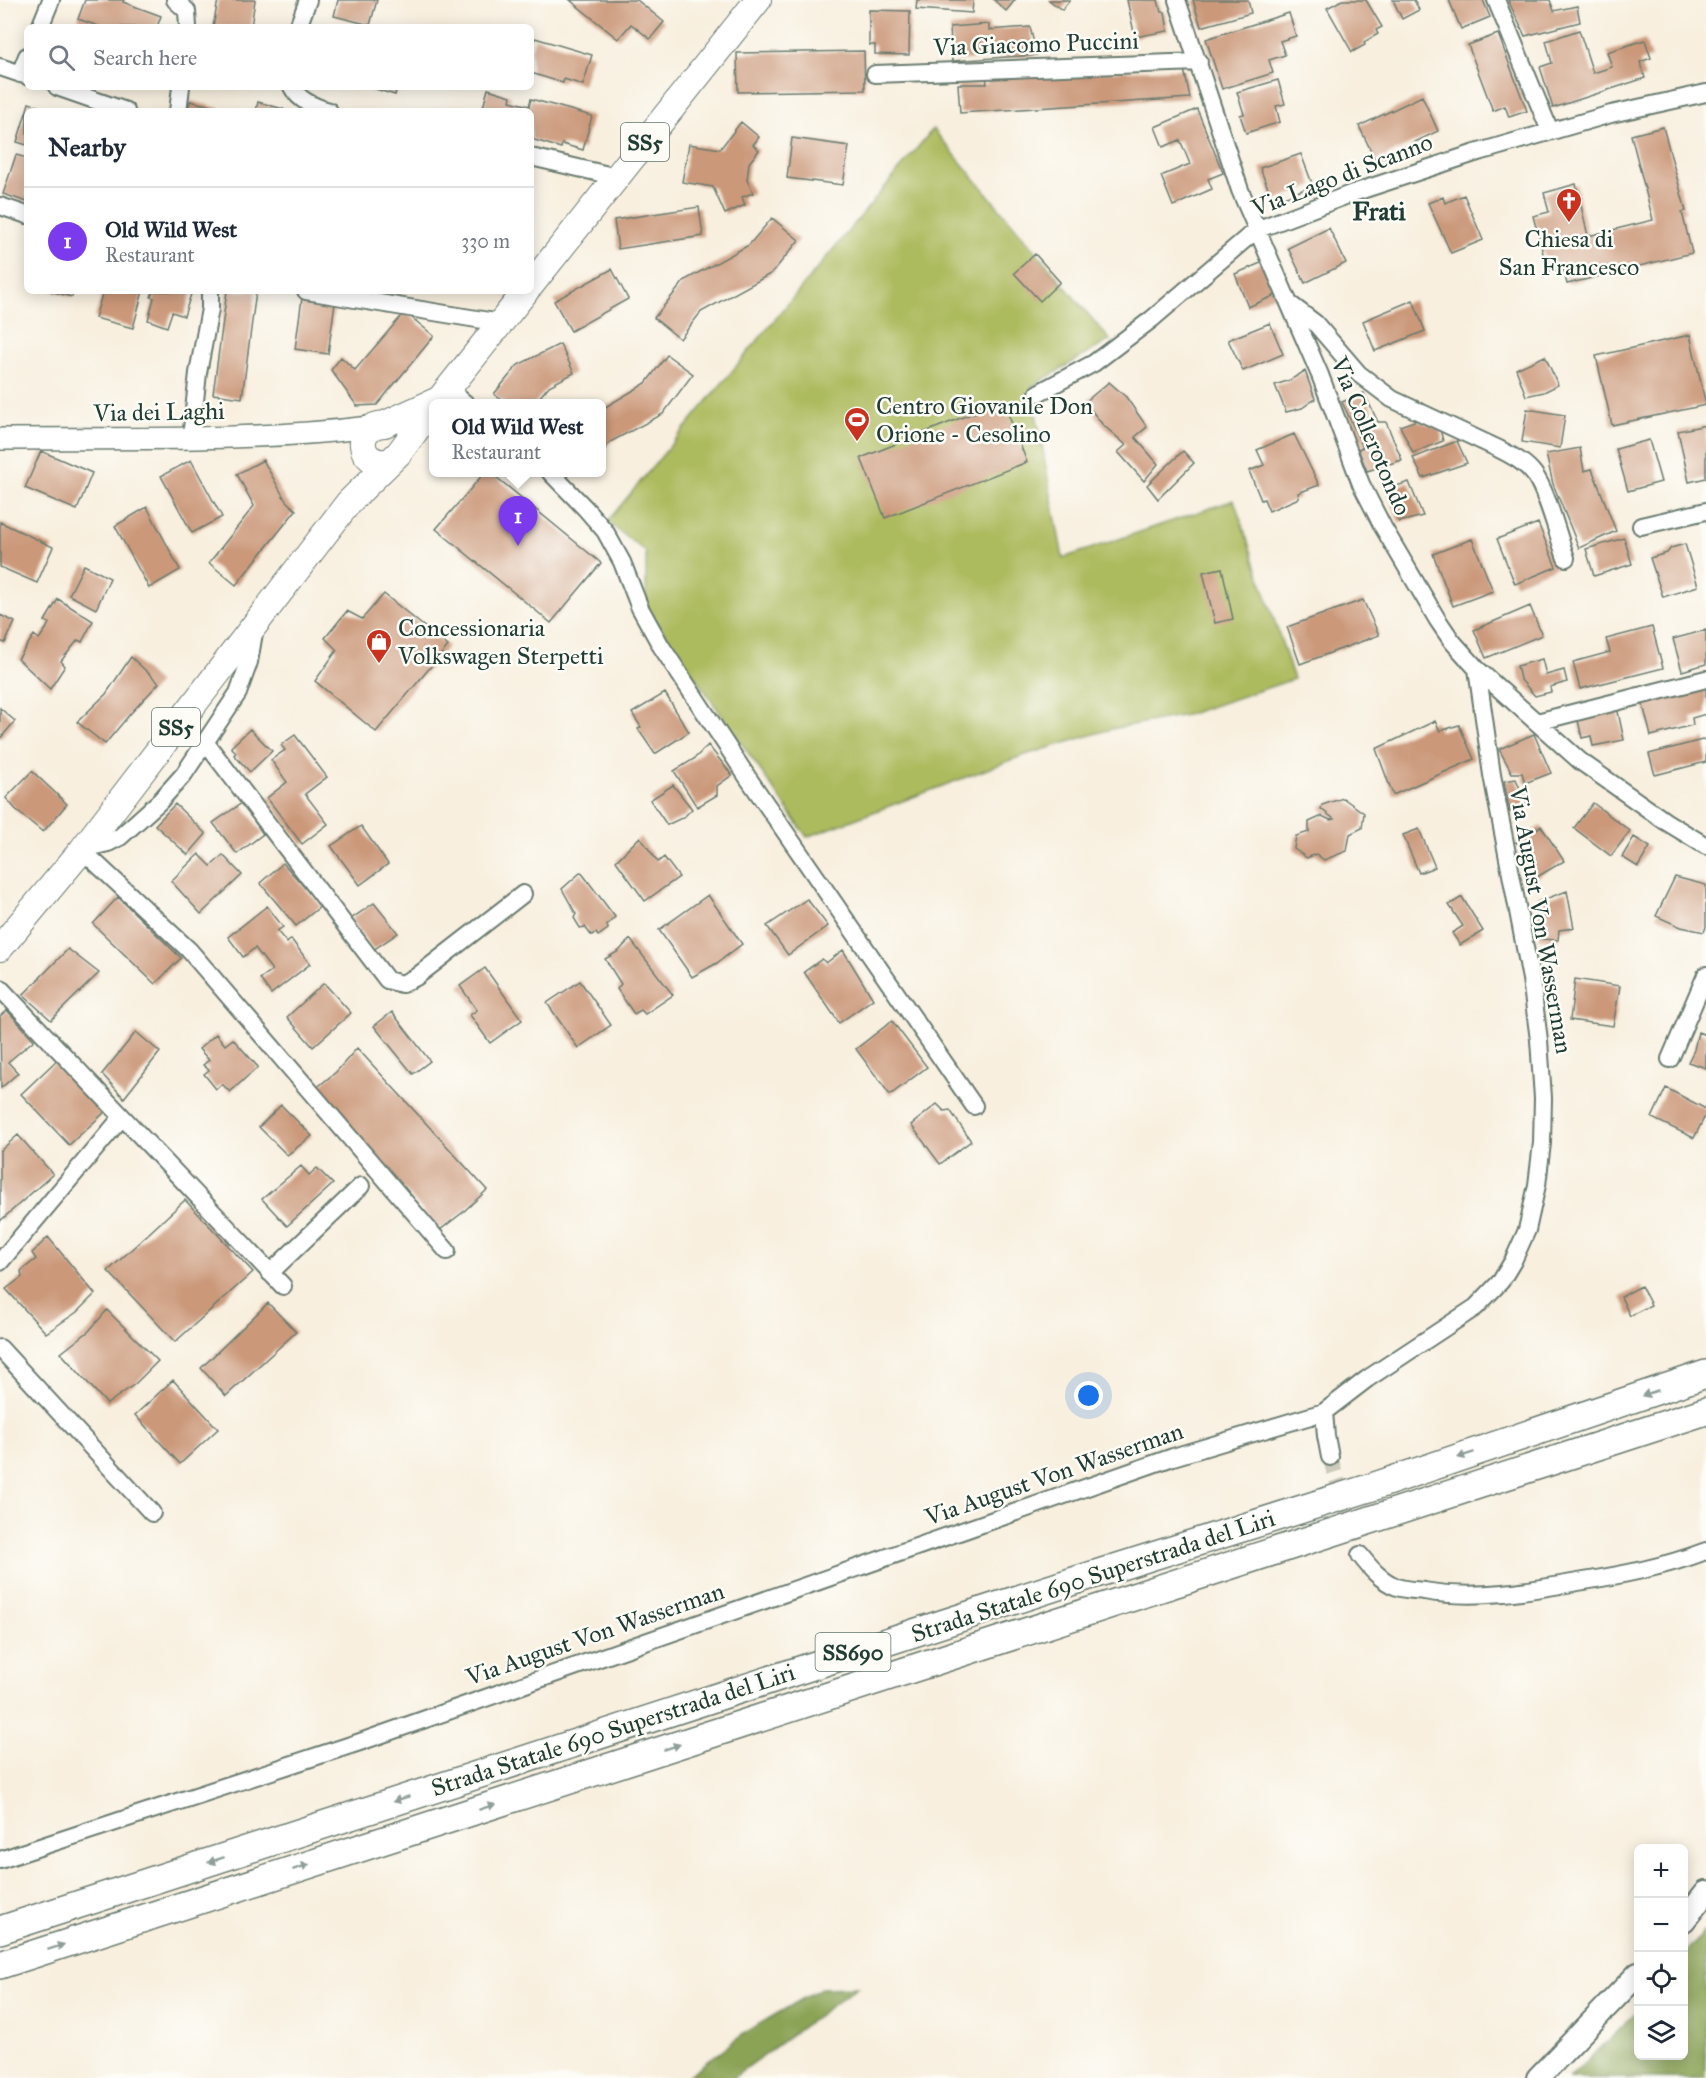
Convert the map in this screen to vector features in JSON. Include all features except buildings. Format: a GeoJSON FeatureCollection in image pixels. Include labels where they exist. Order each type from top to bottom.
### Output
{"type":"FeatureCollection","features":[{"type":"Feature","properties":{"kind":"highway","name":"Strada Statale 690 Superstrada del Liri"},"geometry":{"type":"LineString","coordinates":[[0,1930],[1072,1581],[1372,1488],[1706,1374]]}},
{"type":"Feature","properties":{"kind":"highway","name":"Strada Statale 690 Superstrada del Liri"},"geometry":{"type":"LineString","coordinates":[[0,1965],[1706,1411]]}},
{"type":"Feature","properties":{"kind":"main road","name":"SS5"},"geometry":{"type":"LineString","coordinates":[[534,281],[758,0]]}},
{"type":"Feature","properties":{"kind":"main road","name":"SS5"},"geometry":{"type":"LineString","coordinates":[[446,399],[524,294]]}},
{"type":"Feature","properties":{"kind":"main road","name":"SS5"},"geometry":{"type":"LineString","coordinates":[[349,502],[371,437],[429,408]]}},
{"type":"Feature","properties":{"kind":"main road","name":"SS5"},"geometry":{"type":"LineString","coordinates":[[0,948],[82,850],[349,502],[429,418]]}},
{"type":"Feature","properties":{"kind":"main road"},"geometry":{"type":"LineString","coordinates":[[397,430],[402,442],[395,456],[376,462],[371,437],[397,430]]}},
{"type":"Feature","properties":{"kind":"main road"},"geometry":{"type":"LineString","coordinates":[[1688,1914],[1706,1892]]}},
{"type":"Feature","properties":{"kind":"main road"},"geometry":{"type":"LineString","coordinates":[[1538,2078],[1634,1978]]}},
{"type":"Feature","properties":{"kind":"street"},"geometry":{"type":"LineString","coordinates":[[41,24],[51,0]]}},
{"type":"Feature","properties":{"kind":"street"},"geometry":{"type":"LineString","coordinates":[[299,24],[308,0]]}},
{"type":"Feature","properties":{"kind":"street","name":"Via Collerotondo"},"geometry":{"type":"LineString","coordinates":[[1177,0],[1240,190],[1320,375],[1355,469],[1373,510],[1445,631],[1477,669],[1592,771],[1706,846]]}},
{"type":"Feature","properties":{"kind":"street"},"geometry":{"type":"LineString","coordinates":[[1496,0],[1550,131]]}},
{"type":"Feature","properties":{"kind":"street","name":"Via Giacomo Puccini"},"geometry":{"type":"LineString","coordinates":[[875,74],[1199,62]]}},
{"type":"Feature","properties":{"kind":"street"},"geometry":{"type":"LineString","coordinates":[[0,67],[23,75]]}},
{"type":"Feature","properties":{"kind":"street"},"geometry":{"type":"LineString","coordinates":[[66,90],[117,108]]}},
{"type":"Feature","properties":{"kind":"street"},"geometry":{"type":"LineString","coordinates":[[178,108],[181,90]]}},
{"type":"Feature","properties":{"kind":"street"},"geometry":{"type":"LineString","coordinates":[[293,90],[306,102],[321,108]]}},
{"type":"Feature","properties":{"kind":"street","name":"Via Lago di Scanno"},"geometry":{"type":"LineString","coordinates":[[1038,393],[1094,363],[1152,319],[1256,230],[1395,178],[1630,109],[1706,93]]}},
{"type":"Feature","properties":{"kind":"street"},"geometry":{"type":"LineString","coordinates":[[534,159],[617,177]]}},
{"type":"Feature","properties":{"kind":"street"},"geometry":{"type":"LineString","coordinates":[[0,206],[24,214]]}},
{"type":"Feature","properties":{"kind":"street"},"geometry":{"type":"LineString","coordinates":[[191,438],[198,373],[210,309],[210,294]]}},
{"type":"Feature","properties":{"kind":"street"},"geometry":{"type":"LineString","coordinates":[[324,294],[501,323]]}},
{"type":"Feature","properties":{"kind":"street"},"geometry":{"type":"LineString","coordinates":[[1290,304],[1315,323],[1359,374],[1383,393],[1405,406],[1499,449],[1529,469],[1541,487],[1566,558]]}},
{"type":"Feature","properties":{"kind":"street","name":"Via dei Laghi"},"geometry":{"type":"LineString","coordinates":[[0,439],[191,438],[318,433],[371,437]]}},
{"type":"Feature","properties":{"kind":"street"},"geometry":{"type":"LineString","coordinates":[[555,477],[605,531],[622,562],[640,608],[661,646],[748,778],[974,1106]]}},
{"type":"Feature","properties":{"kind":"street"},"geometry":{"type":"LineString","coordinates":[[1641,526],[1706,511]]}},
{"type":"Feature","properties":{"kind":"street"},"geometry":{"type":"LineString","coordinates":[[82,850],[108,843],[133,827],[169,791],[206,743],[241,687],[249,662],[255,625]]}},
{"type":"Feature","properties":{"kind":"street","name":"Via August Von Wasserman"},"geometry":{"type":"LineString","coordinates":[[0,1860],[352,1744],[1173,1457],[1324,1412],[1367,1379],[1467,1313],[1489,1295],[1505,1275],[1527,1230],[1536,1194],[1543,1098],[1539,1040],[1526,950],[1493,784],[1477,669]]}},
{"type":"Feature","properties":{"kind":"street"},"geometry":{"type":"LineString","coordinates":[[1537,722],[1706,680]]}},
{"type":"Feature","properties":{"kind":"street"},"geometry":{"type":"LineString","coordinates":[[206,743],[387,980],[402,984],[416,977],[523,894]]}},
{"type":"Feature","properties":{"kind":"street"},"geometry":{"type":"LineString","coordinates":[[82,850],[189,950],[447,1251]]}},
{"type":"Feature","properties":{"kind":"street"},"geometry":{"type":"LineString","coordinates":[[1670,1059],[1706,975]]}},
{"type":"Feature","properties":{"kind":"street"},"geometry":{"type":"LineString","coordinates":[[0,988],[283,1286]]}},
{"type":"Feature","properties":{"kind":"street"},"geometry":{"type":"LineString","coordinates":[[0,1262],[122,1117]]}},
{"type":"Feature","properties":{"kind":"street"},"geometry":{"type":"LineString","coordinates":[[270,1273],[362,1186]]}},
{"type":"Feature","properties":{"kind":"street"},"geometry":{"type":"LineString","coordinates":[[0,1348],[153,1513]]}},
{"type":"Feature","properties":{"kind":"street"},"geometry":{"type":"LineString","coordinates":[[1324,1412],[1330,1456]]}},
{"type":"Feature","properties":{"kind":"street"},"geometry":{"type":"LineString","coordinates":[[1360,1555],[1373,1571],[1398,1587],[1441,1594],[1490,1594],[1528,1592],[1636,1573],[1681,1561],[1706,1551]]}},
{"type":"Feature","properties":{"kind":"green space","name":"Centro Giovanile Don Orione - Cesolino"},"geometry":{"type":"Polygon","coordinates":[[[933,129],[1110,340],[1031,387],[1063,558],[1234,500],[1294,679],[1186,715],[1111,729],[1022,756],[807,837],[646,607],[646,552],[607,522],[933,129]]]}},
{"type":"Feature","properties":{"kind":"green space"},"geometry":{"type":"Polygon","coordinates":[[[1706,1929],[1706,2078],[1569,2078],[1634,2016],[1634,2060],[1688,2060],[1688,1952],[1706,1929]]]}},
{"type":"Feature","properties":{"kind":"green space"},"geometry":{"type":"Polygon","coordinates":[[[857,1987],[733,2078],[685,2078],[749,2030],[821,1988],[857,1987]]]}},
{"type":"Feature","properties":{"kind":"tunnel"},"geometry":{"type":"LineString","coordinates":[[1330,1457],[1360,1555]]}},
{"type":"Feature","properties":{"kind":"place","name":"Chiesa di San Francesco"},"geometry":{"type":"Point","coordinates":[1569,224]}},
{"type":"Feature","properties":{"kind":"place","name":"Centro Giovanile Don Orione - Cesolino"},"geometry":{"type":"Point","coordinates":[857,443]}},
{"type":"Feature","properties":{"kind":"place","name":"Old Wild West"},"geometry":{"type":"Point","coordinates":[518,546]}},
{"type":"Feature","properties":{"kind":"place","name":"Concessionaria Volkswagen Sterpetti"},"geometry":{"type":"Point","coordinates":[379,665]}},
{"type":"Feature","properties":{"kind":"district","name":"Frati"},"geometry":{"type":"Point","coordinates":[1379,211]}}]}
